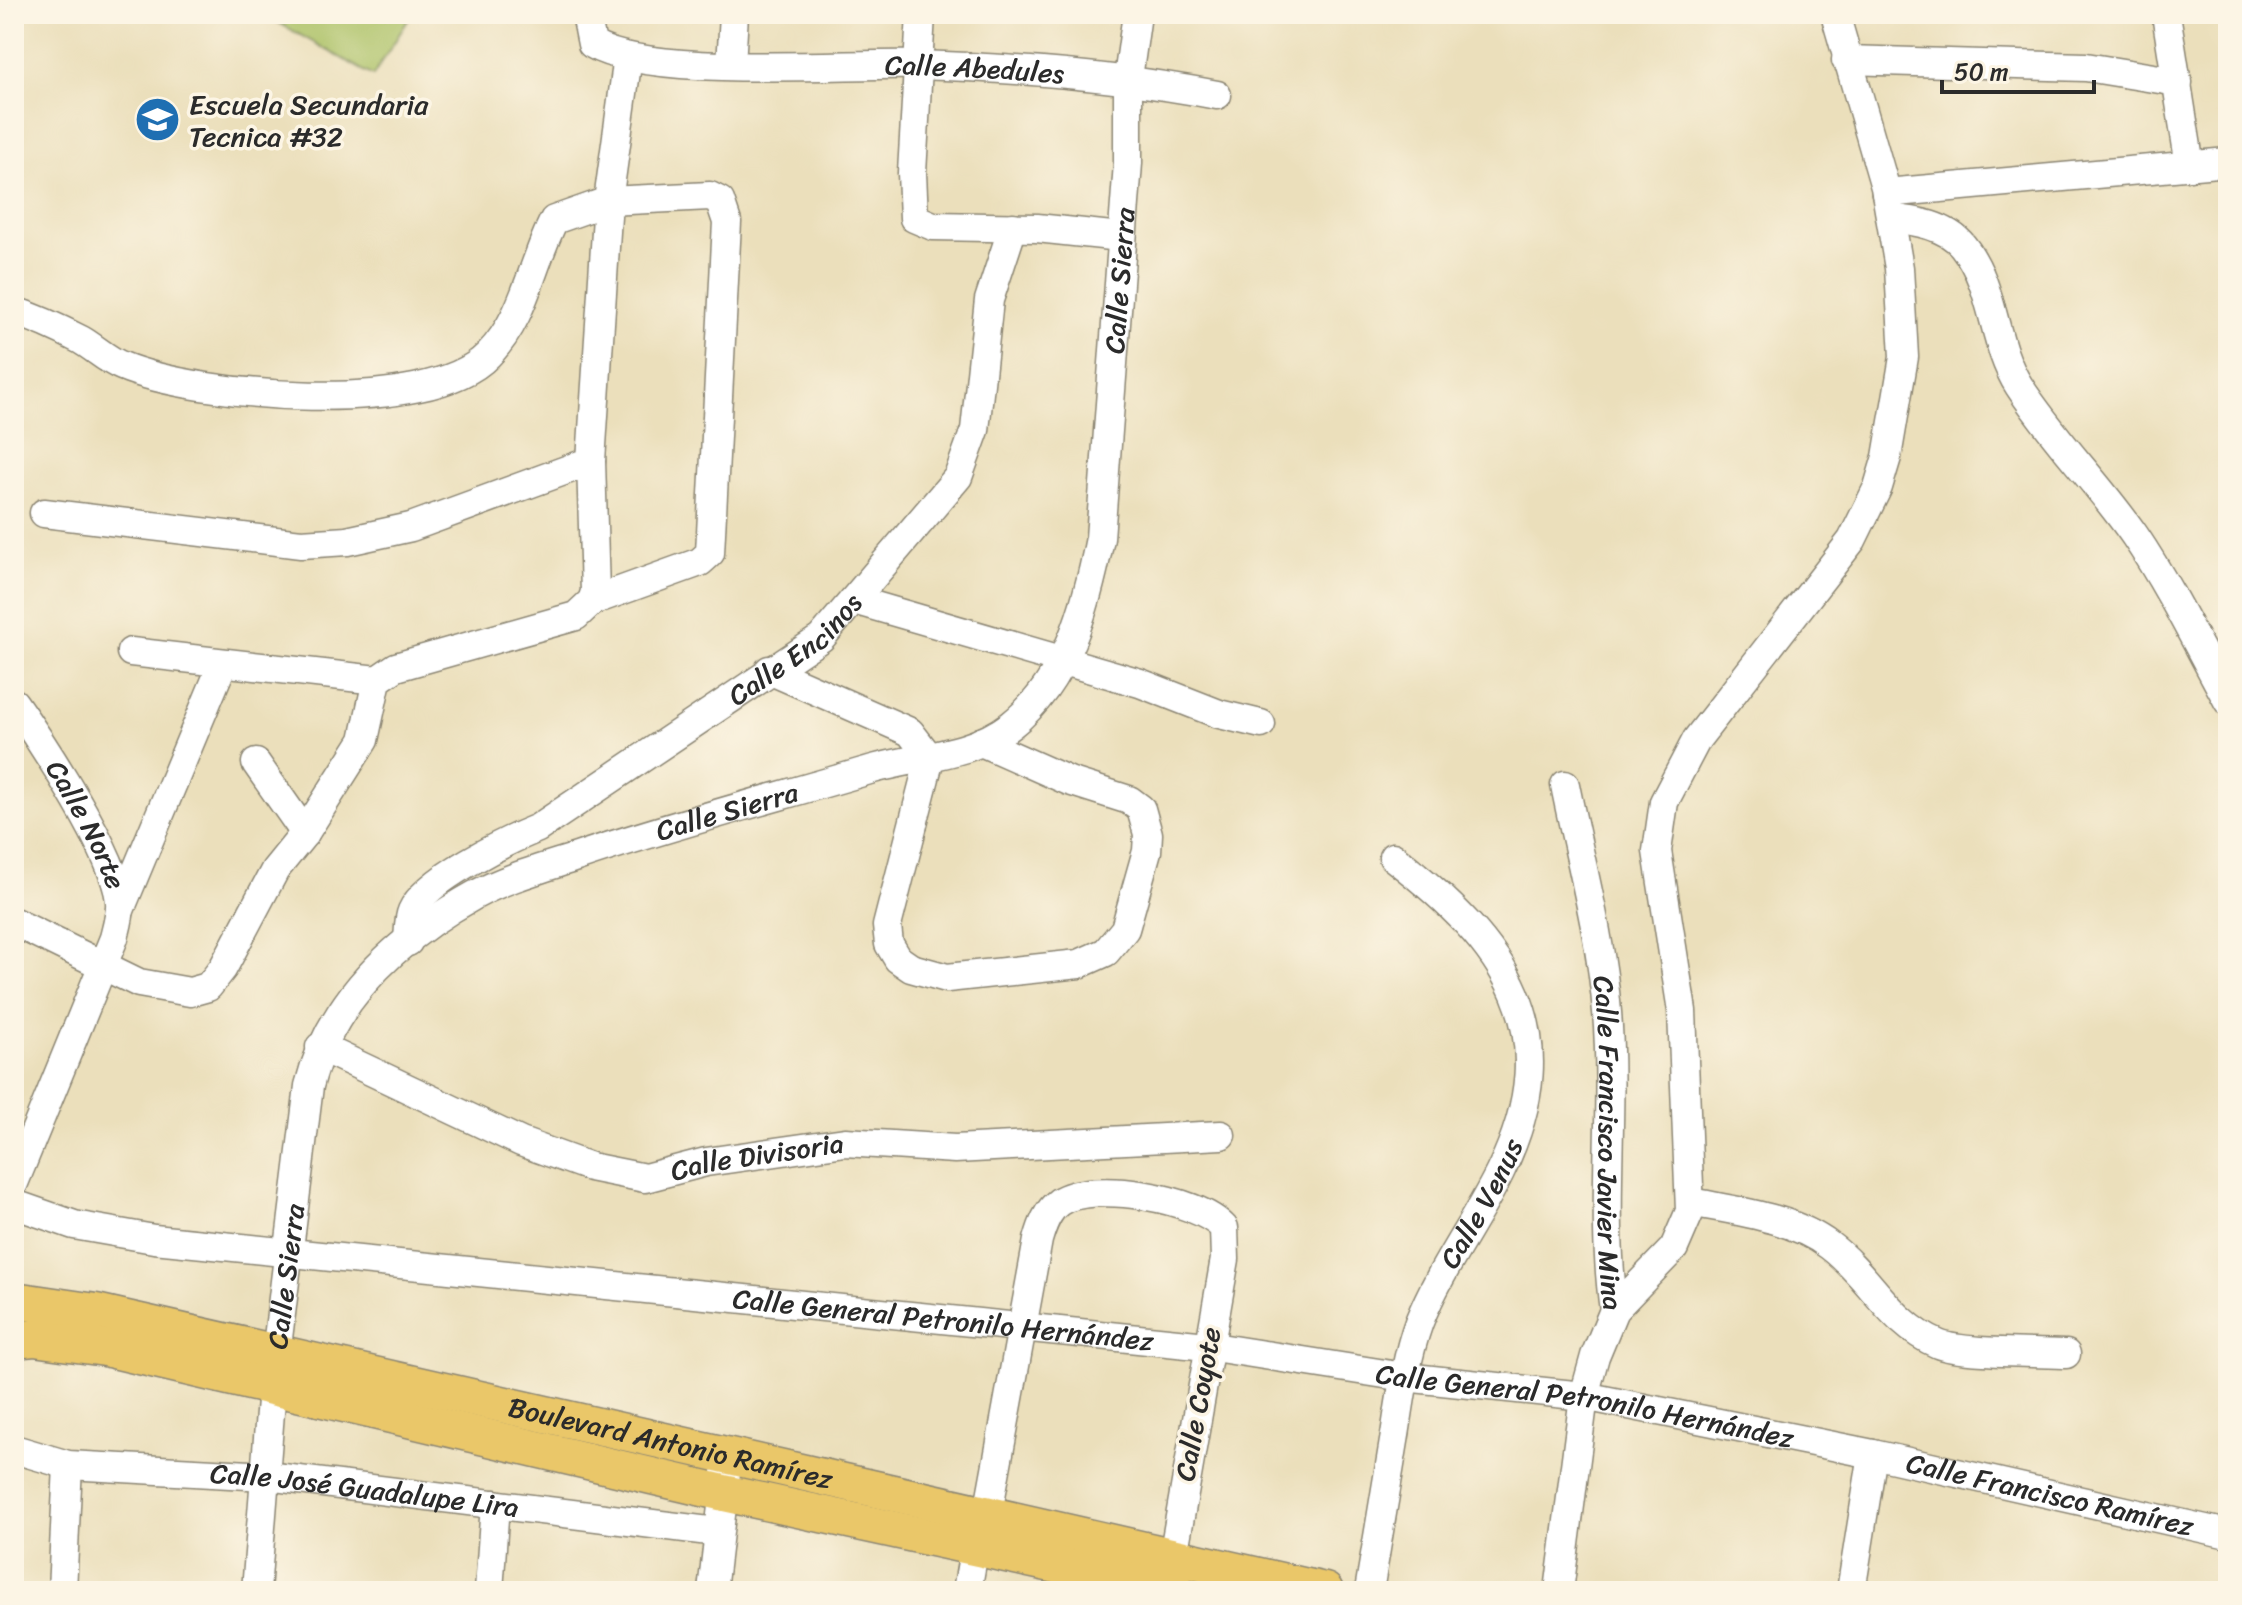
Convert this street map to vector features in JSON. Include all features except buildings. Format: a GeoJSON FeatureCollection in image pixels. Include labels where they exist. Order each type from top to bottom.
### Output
{"type":"FeatureCollection","features":[{"type":"Feature","properties":{"kind":"main road","name":"Boulevard Antonio Ramírez"},"geometry":{"type":"LineString","coordinates":[[14,1300],[66,1305],[275,1370],[724,1493],[981,1529]]}},
{"type":"Feature","properties":{"kind":"main road","name":"Boulevard Antonio Ramírez"},"geometry":{"type":"LineString","coordinates":[[14,1340],[76,1342],[275,1370],[728,1453],[981,1529],[1172,1581],[1325,1591]]}},
{"type":"Feature","properties":{"kind":"street","name":"Calle Abedules"},"geometry":{"type":"LineString","coordinates":[[586,14],[592,44],[609,55],[731,65],[917,65],[1128,78],[1217,95]]}},
{"type":"Feature","properties":{"kind":"street"},"geometry":{"type":"LineString","coordinates":[[731,65],[734,14]]}},
{"type":"Feature","properties":{"kind":"street"},"geometry":{"type":"LineString","coordinates":[[921,14],[912,173],[914,218],[933,226],[1013,227],[1121,237]]}},
{"type":"Feature","properties":{"kind":"street","name":"Calle Sierra"},"geometry":{"type":"LineString","coordinates":[[256,1591],[275,1370],[309,1086],[320,1047],[341,1009],[369,972],[475,895],[513,878],[629,839],[981,742],[1010,726],[1033,704],[1063,661],[1094,568],[1100,538],[1128,163],[1128,78],[1137,14]]}},
{"type":"Feature","properties":{"kind":"street"},"geometry":{"type":"LineString","coordinates":[[1614,1310],[1674,1248],[1687,1224],[1691,1202],[1682,1011],[1657,851],[1664,802],[1690,750],[1791,616],[1831,572],[1852,540],[1878,487],[1887,457],[1904,357],[1899,268],[1888,206],[1835,14]]}},
{"type":"Feature","properties":{"kind":"street"},"geometry":{"type":"LineString","coordinates":[[2166,14],[2190,166]]}},
{"type":"Feature","properties":{"kind":"street"},"geometry":{"type":"LineString","coordinates":[[592,601],[591,461],[608,201],[628,57]]}},
{"type":"Feature","properties":{"kind":"street"},"geometry":{"type":"LineString","coordinates":[[1846,60],[2086,67],[2178,82]]}},
{"type":"Feature","properties":{"kind":"street"},"geometry":{"type":"LineString","coordinates":[[1888,206],[2228,162]]}},
{"type":"Feature","properties":{"kind":"street"},"geometry":{"type":"LineString","coordinates":[[14,311],[80,340],[120,366],[184,386],[336,397],[394,392],[464,373],[487,357],[513,326],[554,220],[608,201],[710,196],[720,201],[727,222],[710,553],[700,562],[592,601],[576,616],[396,667],[377,680],[131,652]]}},
{"type":"Feature","properties":{"kind":"street"},"geometry":{"type":"LineString","coordinates":[[1888,206],[1910,220],[1950,233],[1963,246],[1989,292],[2003,352],[2019,386],[2050,431],[2137,539],[2228,701]]}},
{"type":"Feature","properties":{"kind":"street","name":"Calle Encinos"},"geometry":{"type":"LineString","coordinates":[[408,942],[412,910],[435,887],[489,848],[538,828],[769,670],[821,638],[854,600],[958,477],[975,430],[978,379],[989,300],[1013,227]]}},
{"type":"Feature","properties":{"kind":"street"},"geometry":{"type":"LineString","coordinates":[[44,513],[301,544],[347,541],[411,527],[591,461]]}},
{"type":"Feature","properties":{"kind":"street"},"geometry":{"type":"LineString","coordinates":[[854,600],[1140,683],[1219,714],[1261,724]]}},
{"type":"Feature","properties":{"kind":"street"},"geometry":{"type":"LineString","coordinates":[[14,1183],[103,965],[120,910],[223,663]]}},
{"type":"Feature","properties":{"kind":"street"},"geometry":{"type":"LineString","coordinates":[[769,670],[910,732],[930,758],[887,926],[889,944],[898,959],[911,968],[947,978],[1079,964],[1106,952],[1125,929],[1147,851],[1148,834],[1141,809],[1129,800],[1069,781],[981,742]]}},
{"type":"Feature","properties":{"kind":"street"},"geometry":{"type":"LineString","coordinates":[[14,922],[139,983],[179,991],[208,987],[223,968],[275,870],[305,833],[364,740],[377,680]]}},
{"type":"Feature","properties":{"kind":"street","name":"Calle Norte"},"geometry":{"type":"LineString","coordinates":[[14,703],[42,743],[95,837],[116,886],[120,910]]}},
{"type":"Feature","properties":{"kind":"street"},"geometry":{"type":"LineString","coordinates":[[256,763],[305,833]]}},
{"type":"Feature","properties":{"kind":"street","name":"Calle Francisco Javier Mina"},"geometry":{"type":"LineString","coordinates":[[1559,1591],[1584,1396],[1595,1356],[1614,1310],[1606,1255],[1610,1168],[1607,1014],[1601,961],[1565,785]]}},
{"type":"Feature","properties":{"kind":"street","name":"Calle Venus"},"geometry":{"type":"LineString","coordinates":[[1369,1591],[1404,1377],[1418,1324],[1501,1169],[1520,1119],[1530,1046],[1521,1005],[1479,934],[1448,901],[1393,857]]}},
{"type":"Feature","properties":{"kind":"street","name":"Calle Divisoria"},"geometry":{"type":"LineString","coordinates":[[320,1047],[521,1142],[590,1167],[645,1178],[706,1162],[845,1142],[955,1149],[1221,1135]]}},
{"type":"Feature","properties":{"kind":"street","name":"Calle Coyote"},"geometry":{"type":"LineString","coordinates":[[1022,1327],[1038,1240],[1046,1218],[1062,1200],[1095,1194],[1163,1196],[1200,1209],[1218,1220],[1226,1234],[1225,1259],[1207,1346],[1172,1581]]}},
{"type":"Feature","properties":{"kind":"street"},"geometry":{"type":"LineString","coordinates":[[1691,1202],[1752,1214],[1827,1243],[1882,1302],[1916,1333],[1936,1343],[1963,1349],[2066,1354]]}},
{"type":"Feature","properties":{"kind":"street","name":"Calle General Petronilo Hernández"},"geometry":{"type":"LineString","coordinates":[[14,1204],[74,1225],[154,1239],[1207,1346],[1404,1377],[1584,1396],[1873,1454]]}},
{"type":"Feature","properties":{"kind":"street"},"geometry":{"type":"LineString","coordinates":[[967,1591],[1022,1327]]}},
{"type":"Feature","properties":{"kind":"street","name":"Calle José Guadalupe Lira"},"geometry":{"type":"LineString","coordinates":[[14,1449],[68,1465],[267,1476],[717,1532]]}},
{"type":"Feature","properties":{"kind":"street"},"geometry":{"type":"LineString","coordinates":[[712,1591],[728,1453]]}},
{"type":"Feature","properties":{"kind":"street"},"geometry":{"type":"LineString","coordinates":[[1851,1591],[1873,1454]]}},
{"type":"Feature","properties":{"kind":"street","name":"Calle Francisco Ramírez"},"geometry":{"type":"LineString","coordinates":[[1873,1454],[2228,1534]]}},
{"type":"Feature","properties":{"kind":"street"},"geometry":{"type":"LineString","coordinates":[[62,1591],[68,1465]]}},
{"type":"Feature","properties":{"kind":"street"},"geometry":{"type":"LineString","coordinates":[[489,1591],[495,1504]]}},
{"type":"Feature","properties":{"kind":"green space"},"geometry":{"type":"Polygon","coordinates":[[[263,14],[412,14],[373,76],[263,14]]]}},
{"type":"Feature","properties":{"kind":"place","name":"Escuela Secundaria Tecnica #32"},"geometry":{"type":"Point","coordinates":[158,120]}}]}
